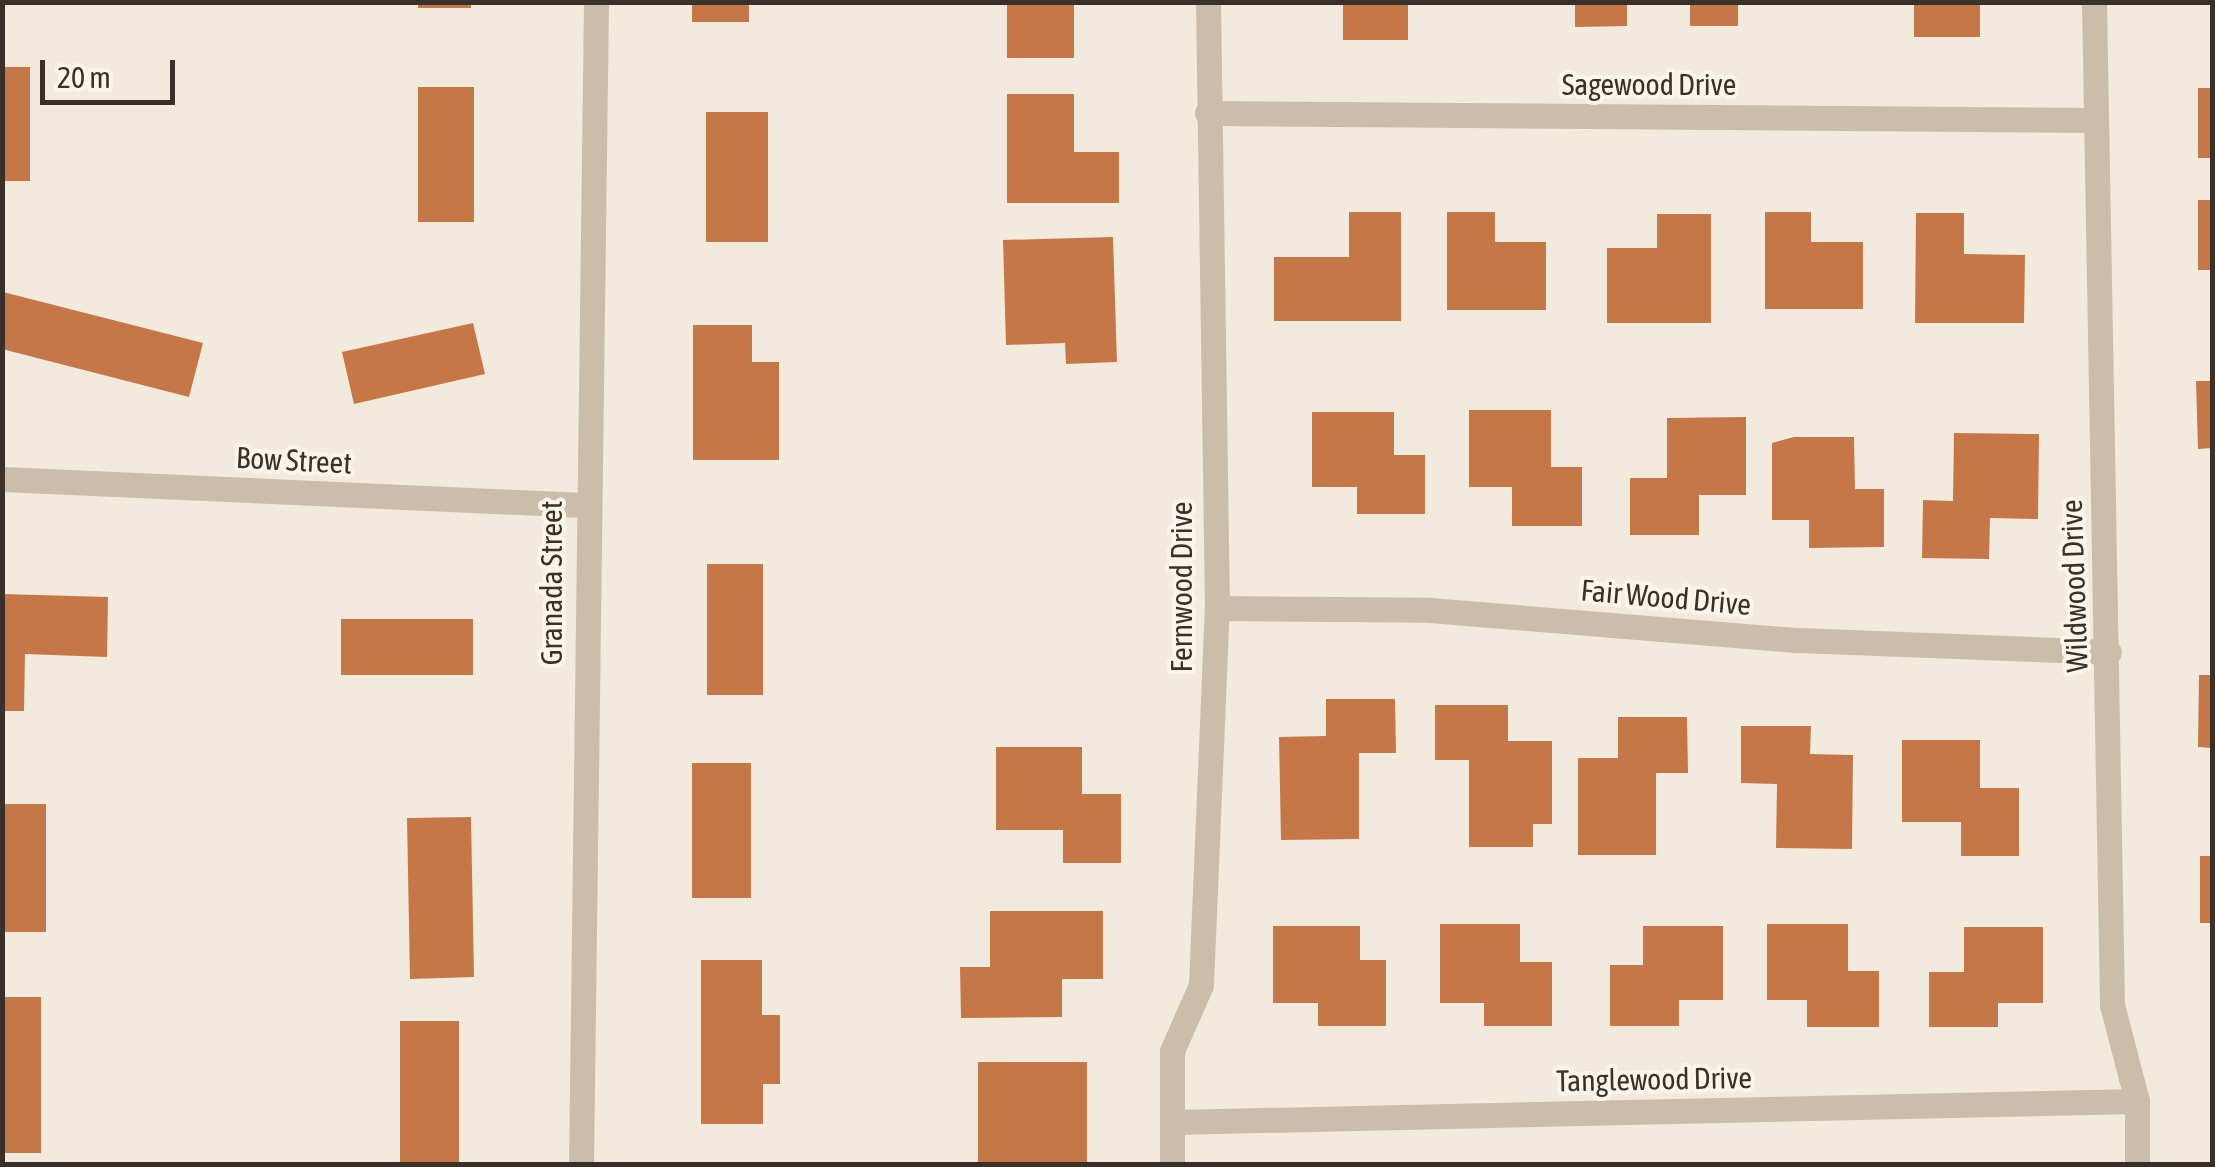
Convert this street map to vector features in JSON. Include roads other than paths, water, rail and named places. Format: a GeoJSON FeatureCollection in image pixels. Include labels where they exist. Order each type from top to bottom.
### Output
{"type":"FeatureCollection","features":[{"type":"Feature","properties":{"kind":"street","name":"Granada Street"},"geometry":{"type":"LineString","coordinates":[[581,1164],[583,506],[596,2]]}},
{"type":"Feature","properties":{"kind":"street","name":"Fernwood Drive"},"geometry":{"type":"LineString","coordinates":[[1172,1164],[1172,1052],[1201,985],[1217,608],[1208,2]]}},
{"type":"Feature","properties":{"kind":"street","name":"Wildwood Drive"},"geometry":{"type":"LineString","coordinates":[[2094,2],[2091,120],[2109,652],[2112,1005],[2137,1101],[2137,1164]]}},
{"type":"Feature","properties":{"kind":"street","name":"Sagewood Drive"},"geometry":{"type":"LineString","coordinates":[[1207,113],[2091,120]]}},
{"type":"Feature","properties":{"kind":"street","name":"Bow Street"},"geometry":{"type":"LineString","coordinates":[[2,479],[583,506]]}},
{"type":"Feature","properties":{"kind":"street","name":"Fair Wood Drive"},"geometry":{"type":"LineString","coordinates":[[1217,608],[1430,610],[1798,640],[2109,652]]}},
{"type":"Feature","properties":{"kind":"street","name":"Tanglewood Drive"},"geometry":{"type":"LineString","coordinates":[[1173,1122],[2137,1101]]}}]}
